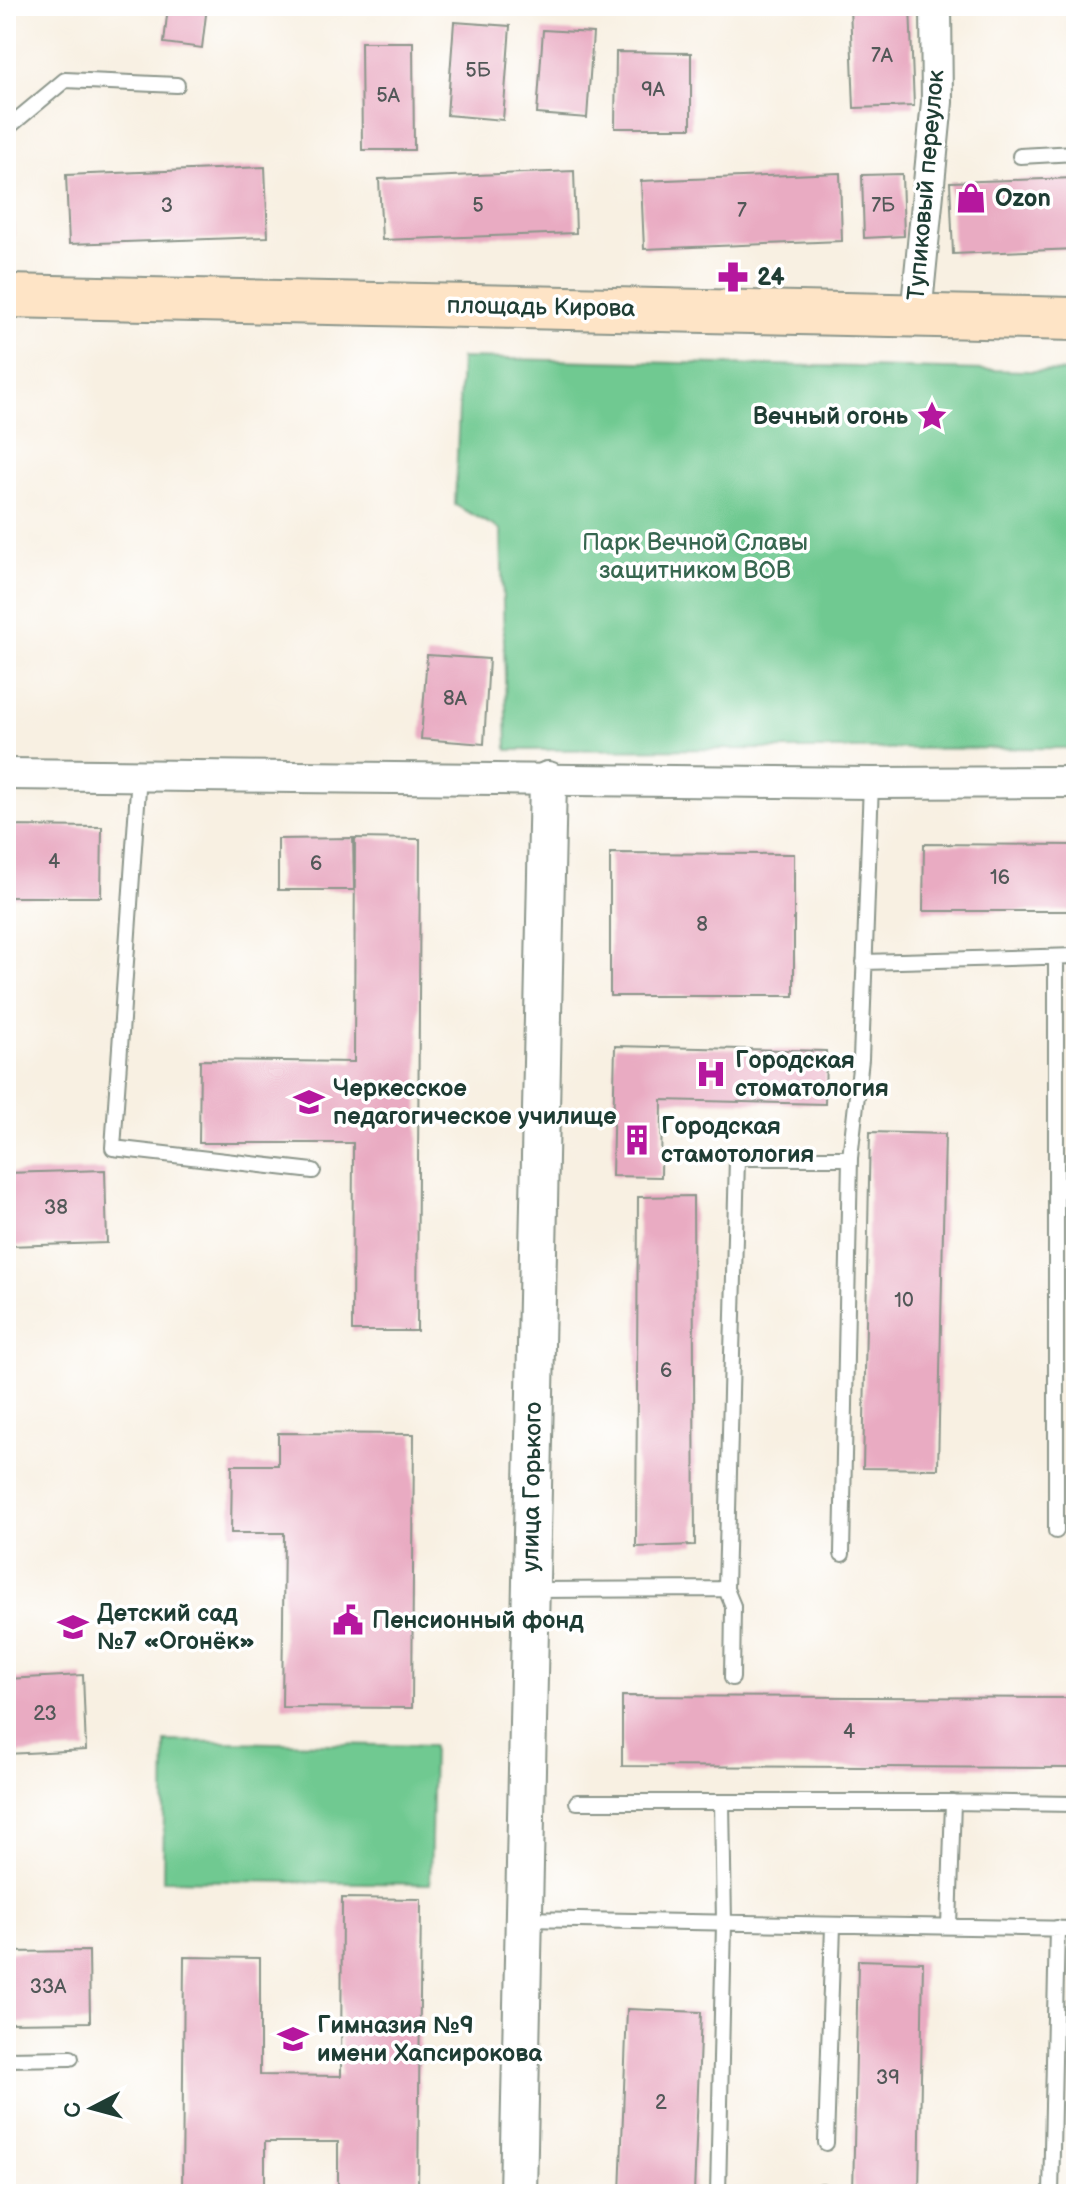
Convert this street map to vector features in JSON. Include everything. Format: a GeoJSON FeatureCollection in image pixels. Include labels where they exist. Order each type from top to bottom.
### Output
{"type":"FeatureCollection","features":[{"type":"Feature","properties":{"kind":"main road","name":"площадь Кирова"},"geometry":{"type":"LineString","coordinates":[[6,296],[1076,319]]}},
{"type":"Feature","properties":{"kind":"street","name":"Тупиковый переулок"},"geometry":{"type":"LineString","coordinates":[[916,315],[937,102],[936,6]]}},
{"type":"Feature","properties":{"kind":"street"},"geometry":{"type":"LineString","coordinates":[[6,774],[871,783],[1076,782]]}},
{"type":"Feature","properties":{"kind":"street","name":"улица Горького"},"geometry":{"type":"LineString","coordinates":[[518,2194],[548,780]]}},
{"type":"Feature","properties":{"kind":"lane"},"geometry":{"type":"LineString","coordinates":[[6,129],[65,80],[177,85]]}},
{"type":"Feature","properties":{"kind":"lane"},"geometry":{"type":"LineString","coordinates":[[1020,156],[1076,153]]}},
{"type":"Feature","properties":{"kind":"lane"},"geometry":{"type":"LineString","coordinates":[[139,775],[113,1148],[313,1171]]}},
{"type":"Feature","properties":{"kind":"lane"},"geometry":{"type":"LineString","coordinates":[[842,1554],[850,1158],[861,1059],[871,783]]}},
{"type":"Feature","properties":{"kind":"lane"},"geometry":{"type":"LineString","coordinates":[[864,962],[1076,956]]}},
{"type":"Feature","properties":{"kind":"lane"},"geometry":{"type":"LineString","coordinates":[[1056,957],[1056,1531]]}},
{"type":"Feature","properties":{"kind":"lane"},"geometry":{"type":"LineString","coordinates":[[732,1678],[733,1606],[726,1589],[737,1158],[850,1158]]}},
{"type":"Feature","properties":{"kind":"lane"},"geometry":{"type":"LineString","coordinates":[[530,1590],[726,1589]]}},
{"type":"Feature","properties":{"kind":"lane"},"geometry":{"type":"LineString","coordinates":[[577,1802],[1076,1804]]}},
{"type":"Feature","properties":{"kind":"lane"},"geometry":{"type":"LineString","coordinates":[[718,2194],[724,1923],[722,1802]]}},
{"type":"Feature","properties":{"kind":"lane"},"geometry":{"type":"LineString","coordinates":[[949,1926],[953,1802]]}},
{"type":"Feature","properties":{"kind":"lane"},"geometry":{"type":"LineString","coordinates":[[523,1919],[1076,1929]]}},
{"type":"Feature","properties":{"kind":"lane"},"geometry":{"type":"LineString","coordinates":[[826,2143],[833,1925]]}},
{"type":"Feature","properties":{"kind":"lane"},"geometry":{"type":"LineString","coordinates":[[1051,2194],[1057,1928]]}},
{"type":"Feature","properties":{"kind":"lane"},"geometry":{"type":"LineString","coordinates":[[6,2059],[71,2058]]}},
{"type":"Feature","properties":{"kind":"green space","name":"Парк Вечной Славы защитником ВОВ"},"geometry":{"type":"Polygon","coordinates":[[[461,358],[1076,372],[1076,748],[507,750],[501,530],[455,505],[461,358]]]}},
{"type":"Feature","properties":{"kind":"green space"},"geometry":{"type":"Polygon","coordinates":[[[165,1741],[433,1746],[430,1884],[163,1880],[165,1741]]]}},
{"type":"Feature","properties":{"kind":"building"},"geometry":{"type":"Polygon","coordinates":[[[168,6],[207,6],[202,48],[164,43],[168,6]]]}},
{"type":"Feature","properties":{"kind":"building"},"geometry":{"type":"Polygon","coordinates":[[[850,6],[910,6],[914,106],[854,108],[850,6]]]}},
{"type":"Feature","properties":{"kind":"building"},"geometry":{"type":"Polygon","coordinates":[[[454,22],[510,26],[503,120],[447,115],[454,22]]]}},
{"type":"Feature","properties":{"kind":"building"},"geometry":{"type":"Polygon","coordinates":[[[543,30],[593,33],[587,118],[537,114],[543,30]]]}},
{"type":"Feature","properties":{"kind":"building"},"geometry":{"type":"Polygon","coordinates":[[[361,42],[413,42],[414,150],[362,150],[361,42]]]}},
{"type":"Feature","properties":{"kind":"building"},"geometry":{"type":"Polygon","coordinates":[[[616,52],[691,53],[691,128],[615,128],[616,52]]]}},
{"type":"Feature","properties":{"kind":"building"},"geometry":{"type":"Polygon","coordinates":[[[6,160],[11,160],[14,236],[6,236],[6,160]]]}},
{"type":"Feature","properties":{"kind":"building"},"geometry":{"type":"Polygon","coordinates":[[[265,167],[268,237],[69,244],[66,175],[265,167]]]}},
{"type":"Feature","properties":{"kind":"building"},"geometry":{"type":"Polygon","coordinates":[[[574,171],[576,233],[382,240],[379,179],[574,171]]]}},
{"type":"Feature","properties":{"kind":"building"},"geometry":{"type":"Polygon","coordinates":[[[840,173],[842,241],[644,249],[641,181],[840,173]]]}},
{"type":"Feature","properties":{"kind":"building"},"geometry":{"type":"Polygon","coordinates":[[[902,174],[904,236],[864,238],[862,175],[902,174]]]}},
{"type":"Feature","properties":{"kind":"building"},"geometry":{"type":"Polygon","coordinates":[[[1076,178],[1076,249],[953,254],[950,182],[1076,178]]]}},
{"type":"Feature","properties":{"kind":"building"},"geometry":{"type":"Polygon","coordinates":[[[427,655],[489,659],[484,744],[421,739],[427,655]]]}},
{"type":"Feature","properties":{"kind":"building"},"geometry":{"type":"Polygon","coordinates":[[[6,826],[102,827],[101,897],[6,897],[6,826]]]}},
{"type":"Feature","properties":{"kind":"building"},"geometry":{"type":"Polygon","coordinates":[[[353,838],[354,890],[278,890],[278,839],[353,838]]]}},
{"type":"Feature","properties":{"kind":"building","name":"Черкесское педагогическое училище"},"geometry":{"type":"Polygon","coordinates":[[[355,838],[420,839],[417,1331],[352,1331],[353,1143],[199,1143],[200,1060],[354,1062],[355,838]]]}},
{"type":"Feature","properties":{"kind":"building"},"geometry":{"type":"Polygon","coordinates":[[[924,844],[1076,845],[1076,911],[923,911],[924,844]]]}},
{"type":"Feature","properties":{"kind":"building"},"geometry":{"type":"Polygon","coordinates":[[[610,853],[794,854],[794,996],[610,996],[610,853]]]}},
{"type":"Feature","properties":{"kind":"building","name":"Городская стамотология"},"geometry":{"type":"Polygon","coordinates":[[[615,1046],[826,1051],[825,1104],[662,1100],[661,1177],[612,1176],[615,1046]]]}},
{"type":"Feature","properties":{"kind":"building"},"geometry":{"type":"Polygon","coordinates":[[[870,1132],[945,1134],[938,1469],[863,1468],[870,1132]]]}},
{"type":"Feature","properties":{"kind":"building"},"geometry":{"type":"Polygon","coordinates":[[[105,1170],[107,1243],[6,1246],[6,1173],[105,1170]]]}},
{"type":"Feature","properties":{"kind":"building"},"geometry":{"type":"Polygon","coordinates":[[[693,1196],[695,1545],[636,1547],[638,1197],[693,1196]]]}},
{"type":"Feature","properties":{"kind":"building","name":"Пенсионный фонд"},"geometry":{"type":"Polygon","coordinates":[[[278,1433],[414,1434],[412,1708],[282,1707],[284,1533],[231,1533],[232,1465],[278,1465],[278,1433]]]}},
{"type":"Feature","properties":{"kind":"building"},"geometry":{"type":"Polygon","coordinates":[[[83,1675],[86,1750],[6,1754],[6,1679],[83,1675]]]}},
{"type":"Feature","properties":{"kind":"building"},"geometry":{"type":"Polygon","coordinates":[[[622,1696],[1076,1698],[1076,1768],[622,1766],[622,1696]]]}},
{"type":"Feature","properties":{"kind":"building"},"geometry":{"type":"Polygon","coordinates":[[[342,1898],[421,1899],[418,2194],[338,2194],[338,2142],[265,2142],[265,2194],[182,2194],[184,1957],[260,1958],[260,2075],[341,2076],[342,1898]]]}},
{"type":"Feature","properties":{"kind":"building"},"geometry":{"type":"Polygon","coordinates":[[[89,1951],[90,2022],[6,2023],[6,1952],[89,1951]]]}},
{"type":"Feature","properties":{"kind":"building"},"geometry":{"type":"Polygon","coordinates":[[[858,1960],[923,1962],[919,2194],[853,2194],[858,1960]]]}},
{"type":"Feature","properties":{"kind":"building"},"geometry":{"type":"Polygon","coordinates":[[[627,2009],[701,2012],[694,2194],[620,2194],[627,2009]]]}},
{"type":"Feature","properties":{"kind":"building"},"geometry":{"type":"Polygon","coordinates":[[[1073,2062],[1076,2062],[1076,2194],[1071,2194],[1073,2062]]]}},
{"type":"Feature","properties":{"kind":"place","name":"Ozon"},"geometry":{"type":"Point","coordinates":[971,198]}},
{"type":"Feature","properties":{"kind":"place","name":"24"},"geometry":{"type":"Point","coordinates":[733,277]}},
{"type":"Feature","properties":{"kind":"place","name":"Вечный огонь"},"geometry":{"type":"Point","coordinates":[932,416]}},
{"type":"Feature","properties":{"kind":"place","name":"Городская стоматология"},"geometry":{"type":"Point","coordinates":[711,1074]}},
{"type":"Feature","properties":{"kind":"place","name":"Черкесское педагогическое училище"},"geometry":{"type":"Point","coordinates":[309,1102]}},
{"type":"Feature","properties":{"kind":"place","name":"Городская стамотология"},"geometry":{"type":"Point","coordinates":[637,1140]}},
{"type":"Feature","properties":{"kind":"place","name":"Пенсионный фонд"},"geometry":{"type":"Point","coordinates":[348,1620]}},
{"type":"Feature","properties":{"kind":"place","name":"Детский сад №7 «Огонёк»"},"geometry":{"type":"Point","coordinates":[73,1627]}},
{"type":"Feature","properties":{"kind":"place","name":"Гимназия №9 имени Хапсирокова"},"geometry":{"type":"Point","coordinates":[293,2039]}}]}
